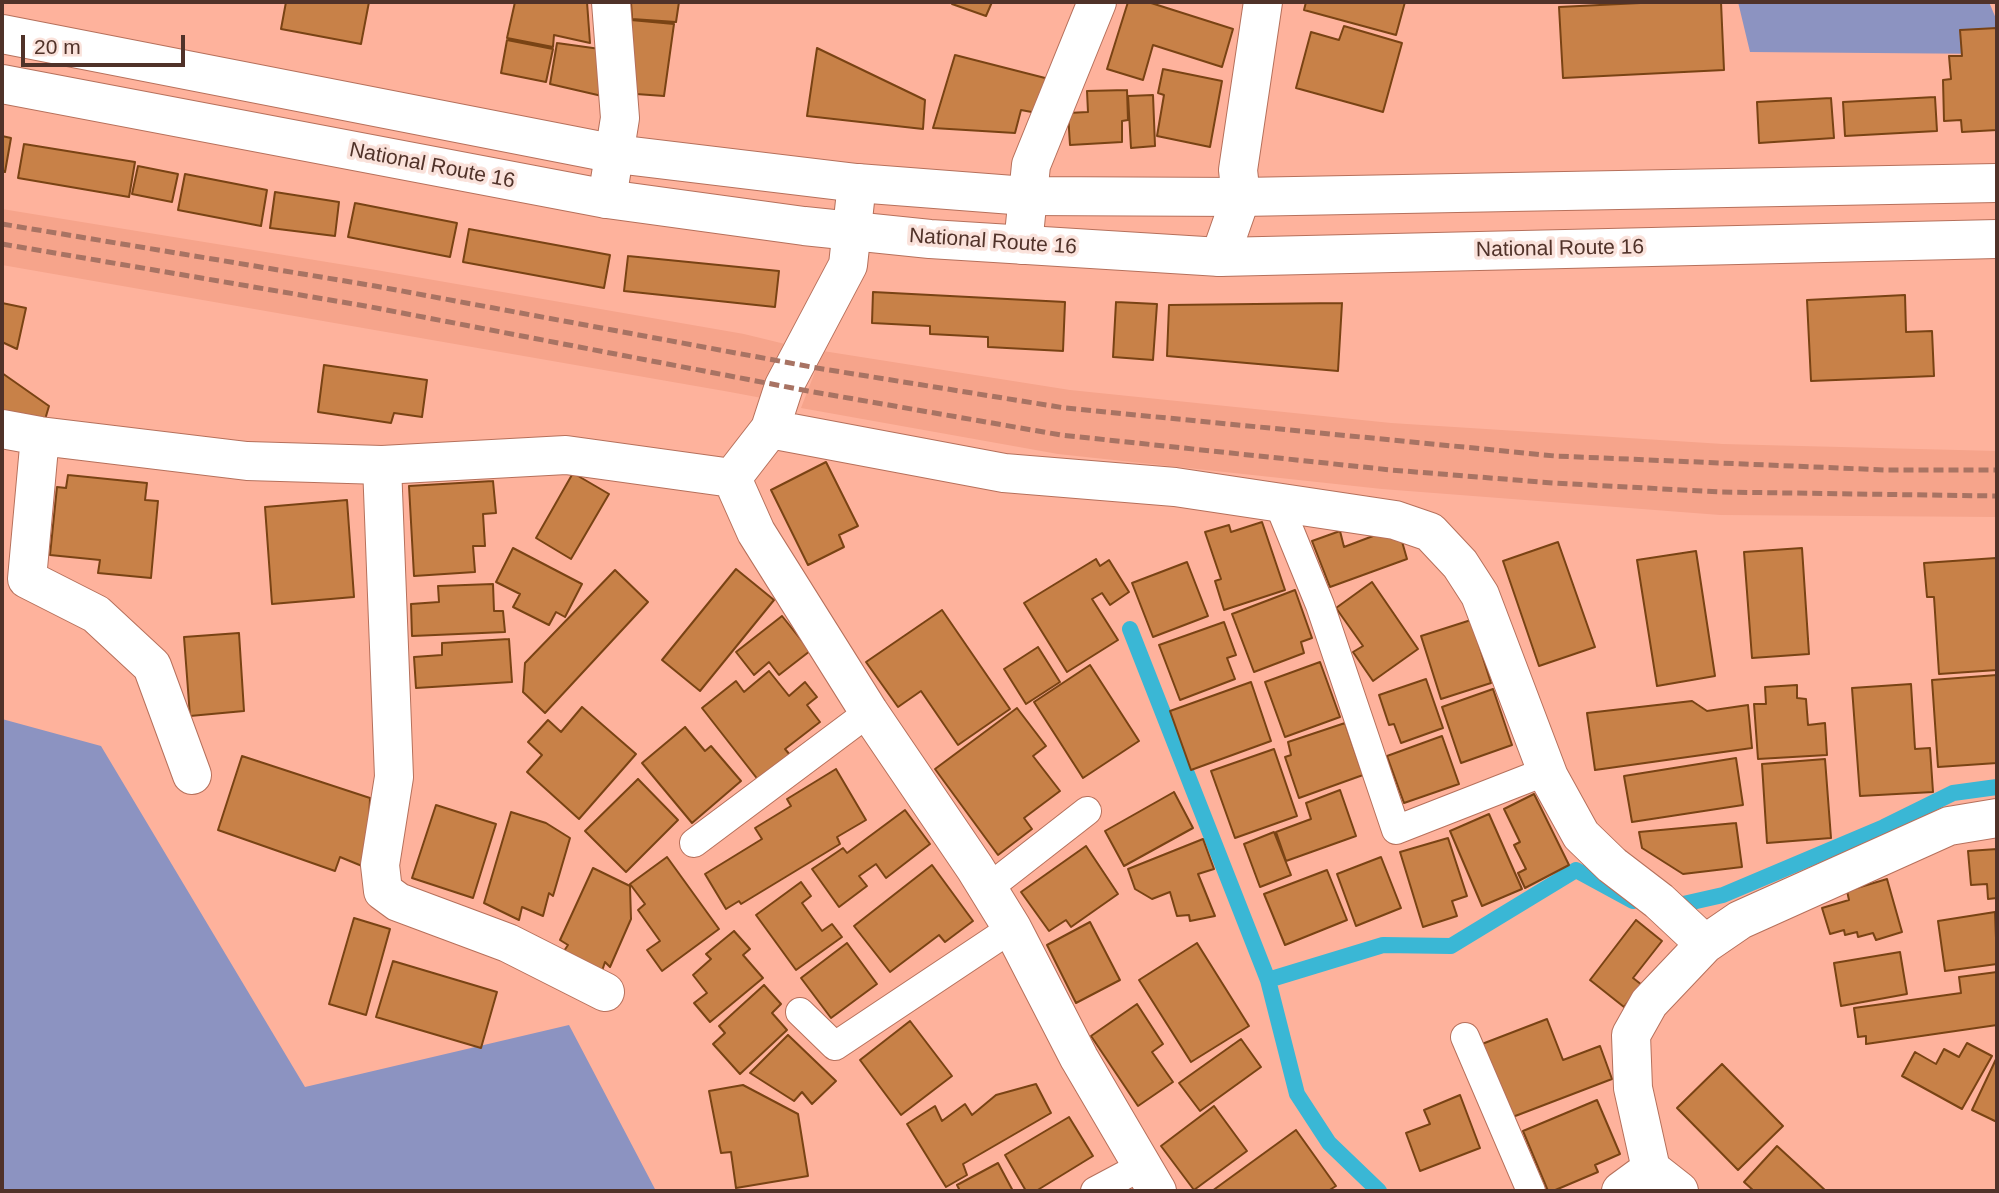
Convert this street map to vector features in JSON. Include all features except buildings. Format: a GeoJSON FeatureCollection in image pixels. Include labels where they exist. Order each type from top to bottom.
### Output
{"type":"FeatureCollection","features":[{"type":"Feature","properties":{"kind":"main road"},"geometry":{"type":"LineString","coordinates":[[607,200],[620,118],[611,2]]}},
{"type":"Feature","properties":{"kind":"main road"},"geometry":{"type":"LineString","coordinates":[[1023,245],[1031,165],[1097,2]]}},
{"type":"Feature","properties":{"kind":"main road"},"geometry":{"type":"LineString","coordinates":[[1220,257],[1241,197],[1238,170],[1260,11],[1264,2]]}},
{"type":"Feature","properties":{"kind":"main road"},"geometry":{"type":"LineString","coordinates":[[2,34],[616,154],[857,183],[1026,196],[1241,197],[1997,183]]}},
{"type":"Feature","properties":{"kind":"main road","name":"National Route 16"},"geometry":{"type":"LineString","coordinates":[[2,83],[607,200],[852,232],[1220,257],[1997,239]]}},
{"type":"Feature","properties":{"kind":"main road"},"geometry":{"type":"LineString","coordinates":[[732,478],[770,429],[784,386],[848,265],[857,183]]}},
{"type":"Feature","properties":{"kind":"main road"},"geometry":{"type":"LineString","coordinates":[[2,429],[247,461],[382,465],[566,455],[732,478]]}},
{"type":"Feature","properties":{"kind":"main road"},"geometry":{"type":"LineString","coordinates":[[770,429],[1004,473],[1175,487],[1395,520],[1430,532],[1460,564],[1480,596],[1548,771],[1581,835],[1705,944]]}},
{"type":"Feature","properties":{"kind":"main road"},"geometry":{"type":"LineString","coordinates":[[40,436],[27,579],[96,614],[152,666],[192,775]]}},
{"type":"Feature","properties":{"kind":"main road"},"geometry":{"type":"LineString","coordinates":[[382,465],[394,777],[380,865],[383,891],[398,902],[508,943],[605,992]]}},
{"type":"Feature","properties":{"kind":"main road"},"geometry":{"type":"LineString","coordinates":[[732,478],[756,531],[869,712],[1012,928],[1079,1058],[1150,1179]]}},
{"type":"Feature","properties":{"kind":"main road"},"geometry":{"type":"LineString","coordinates":[[1621,1191],[1665,1180],[1633,1088],[1631,1035],[1649,1003],[1705,944],[1740,920],[1949,827],[1997,818]]}},
{"type":"Feature","properties":{"kind":"lane"},"geometry":{"type":"LineString","coordinates":[[1278,502],[1320,605],[1396,830],[1548,771]]}},
{"type":"Feature","properties":{"kind":"lane"},"geometry":{"type":"LineString","coordinates":[[694,843],[869,712]]}},
{"type":"Feature","properties":{"kind":"lane"},"geometry":{"type":"LineString","coordinates":[[987,889],[1087,811]]}},
{"type":"Feature","properties":{"kind":"lane"},"geometry":{"type":"LineString","coordinates":[[800,1012],[835,1046],[1012,928]]}},
{"type":"Feature","properties":{"kind":"lane"},"geometry":{"type":"LineString","coordinates":[[1465,1037],[1531,1191]]}},
{"type":"Feature","properties":{"kind":"lane"},"geometry":{"type":"LineString","coordinates":[[1095,1191],[1150,1179]]}},
{"type":"Feature","properties":{"kind":"shaded area"},"geometry":{"type":"Polygon","coordinates":[[[1738,2],[1989,2],[1997,21],[1997,54],[1750,52],[1738,2]]]}},
{"type":"Feature","properties":{"kind":"shaded area"},"geometry":{"type":"Polygon","coordinates":[[[2,209],[376,270],[744,334],[785,344],[762,398],[2,265],[2,209]]]}},
{"type":"Feature","properties":{"kind":"shaded area"},"geometry":{"type":"Polygon","coordinates":[[[823,351],[1070,390],[1391,423],[1723,444],[1997,451],[1997,517],[1720,515],[1382,489],[1058,454],[801,408],[823,351]]]}},
{"type":"Feature","properties":{"kind":"shaded area"},"geometry":{"type":"Polygon","coordinates":[[[2,719],[101,746],[305,1087],[569,1025],[656,1191],[2,1191],[2,719]]]}},
{"type":"Feature","properties":{"kind":"waterway"},"geometry":{"type":"LineString","coordinates":[[1130,629],[1268,980],[1297,1094],[1329,1143],[1379,1191]]}},
{"type":"Feature","properties":{"kind":"waterway"},"geometry":{"type":"LineString","coordinates":[[1670,907],[1723,895],[1884,827],[1953,793],[1997,787]]}},
{"type":"Feature","properties":{"kind":"waterway"},"geometry":{"type":"LineString","coordinates":[[1268,980],[1383,945],[1451,946],[1576,870],[1633,901]]}},
{"type":"Feature","properties":{"kind":"railway"},"geometry":{"type":"LineString","coordinates":[[2,224],[375,286],[817,368],[1065,408],[1555,456],[1886,470],[1997,470]]}},
{"type":"Feature","properties":{"kind":"railway"},"geometry":{"type":"LineString","coordinates":[[2,244],[371,307],[808,391],[1061,435],[1391,470],[1553,483],[1720,492],[1997,496]]}}]}
